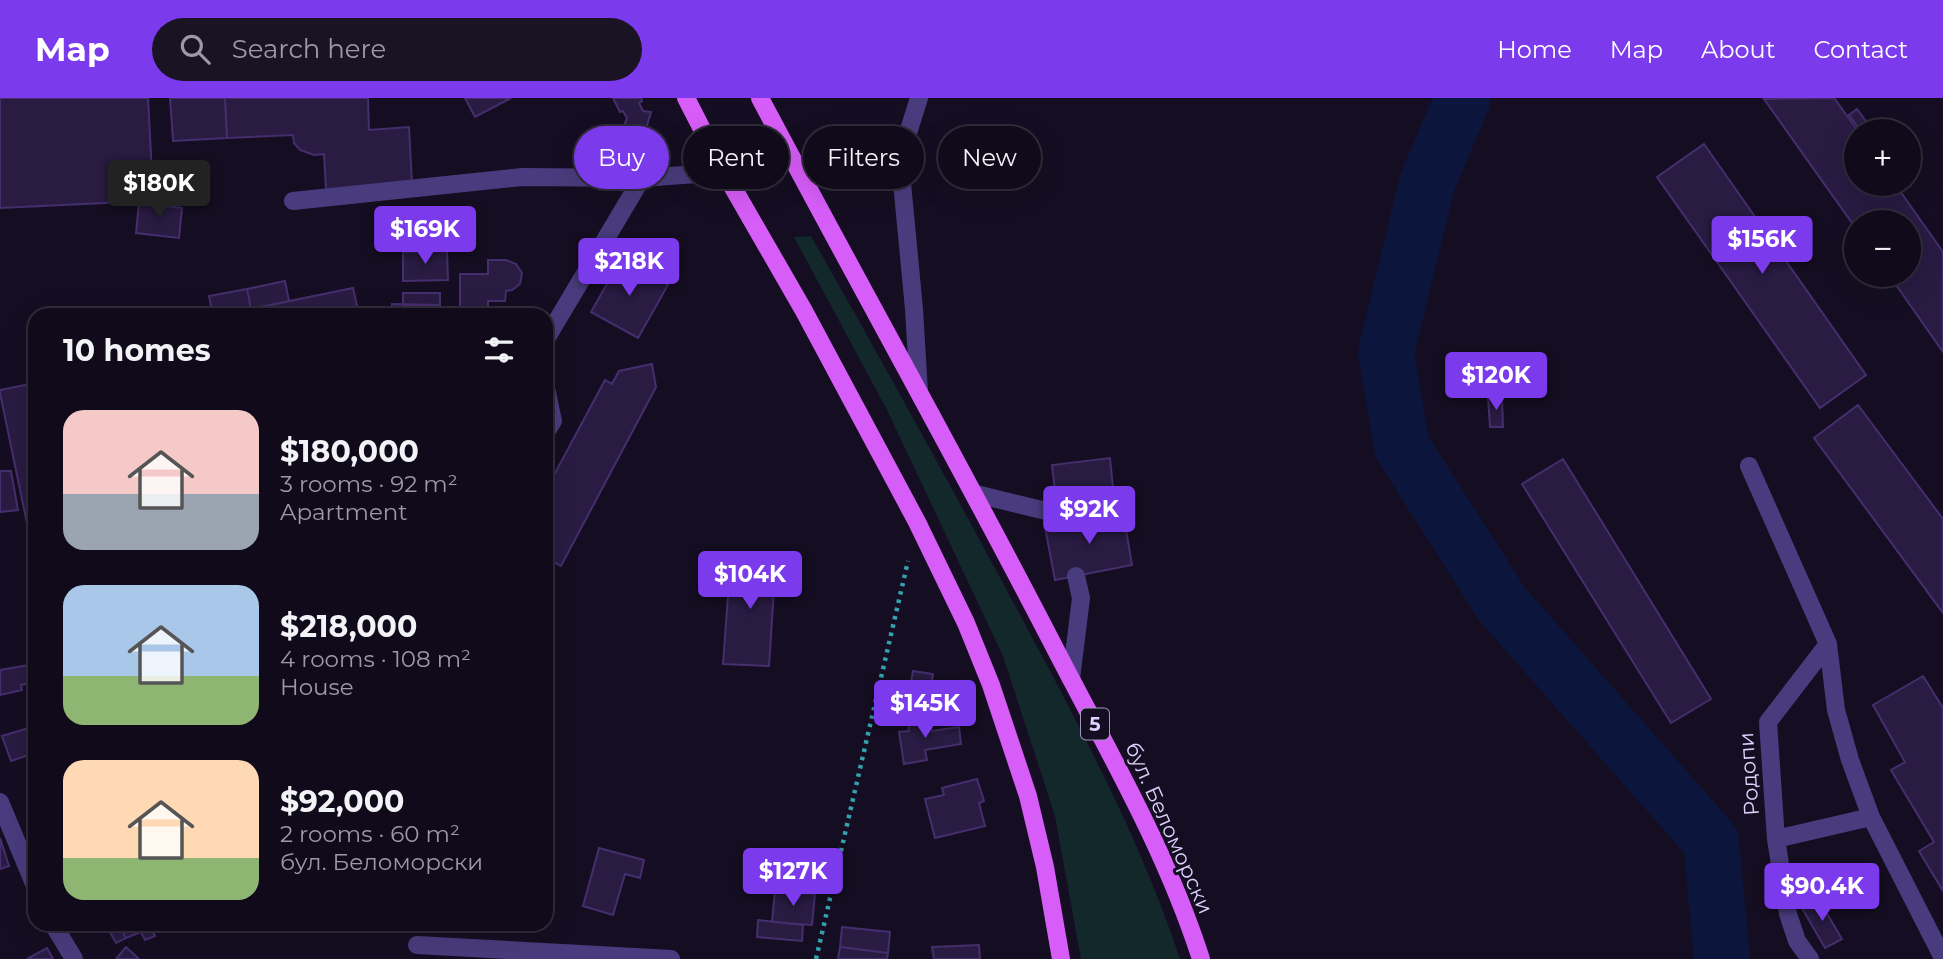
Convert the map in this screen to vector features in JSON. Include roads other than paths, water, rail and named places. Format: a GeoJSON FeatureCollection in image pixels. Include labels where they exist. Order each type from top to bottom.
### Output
{"type":"FeatureCollection","features":[{"type":"Feature","properties":{"kind":"main road"},"geometry":{"type":"LineString","coordinates":[[686,98],[700,126]]}},
{"type":"Feature","properties":{"kind":"main road","name":"5"},"geometry":{"type":"LineString","coordinates":[[760,98],[775,126]]}},
{"type":"Feature","properties":{"kind":"main road","name":"5"},"geometry":{"type":"LineString","coordinates":[[789,154],[976,494]]}},
{"type":"Feature","properties":{"kind":"main road"},"geometry":{"type":"LineString","coordinates":[[734,189],[804,311],[917,522],[966,623],[991,685],[1024,784],[1045,867],[1061,959]]}},
{"type":"Feature","properties":{"kind":"main road","name":"бул. Беломорски"},"geometry":{"type":"LineString","coordinates":[[976,494],[1128,783],[1167,867],[1201,959]]}},
{"type":"Feature","properties":{"kind":"street"},"geometry":{"type":"LineString","coordinates":[[919,98],[908,133],[902,183],[919,392]]}},
{"type":"Feature","properties":{"kind":"street"},"geometry":{"type":"LineString","coordinates":[[293,201],[522,177],[574,177]]}},
{"type":"Feature","properties":{"kind":"street"},"geometry":{"type":"LineString","coordinates":[[553,327],[635,189]]}},
{"type":"Feature","properties":{"kind":"street"},"geometry":{"type":"LineString","coordinates":[[1749,466],[1828,644],[1836,710],[1850,760],[1871,817],[1943,958]]}},
{"type":"Feature","properties":{"kind":"street"},"geometry":{"type":"LineString","coordinates":[[976,494],[1063,515],[1064,523]]}},
{"type":"Feature","properties":{"kind":"street"},"geometry":{"type":"LineString","coordinates":[[1071,679],[1081,598],[1076,576]]}},
{"type":"Feature","properties":{"kind":"street","name":"Родопи"},"geometry":{"type":"LineString","coordinates":[[1810,959],[1797,941],[1788,914],[1776,838],[1768,722],[1828,644]]}},
{"type":"Feature","properties":{"kind":"street"},"geometry":{"type":"LineString","coordinates":[[0,802],[28,869]]}},
{"type":"Feature","properties":{"kind":"street","name":"Родопи"},"geometry":{"type":"LineString","coordinates":[[1776,838],[1871,817]]}},
{"type":"Feature","properties":{"kind":"street"},"geometry":{"type":"LineString","coordinates":[[57,931],[74,959]]}},
{"type":"Feature","properties":{"kind":"street"},"geometry":{"type":"LineString","coordinates":[[417,945],[671,959]]}},
{"type":"Feature","properties":{"kind":"waterway"},"geometry":{"type":"LineString","coordinates":[[1463,98],[1427,183],[1386,353],[1402,447],[1502,604],[1711,841],[1722,959]]}}]}
